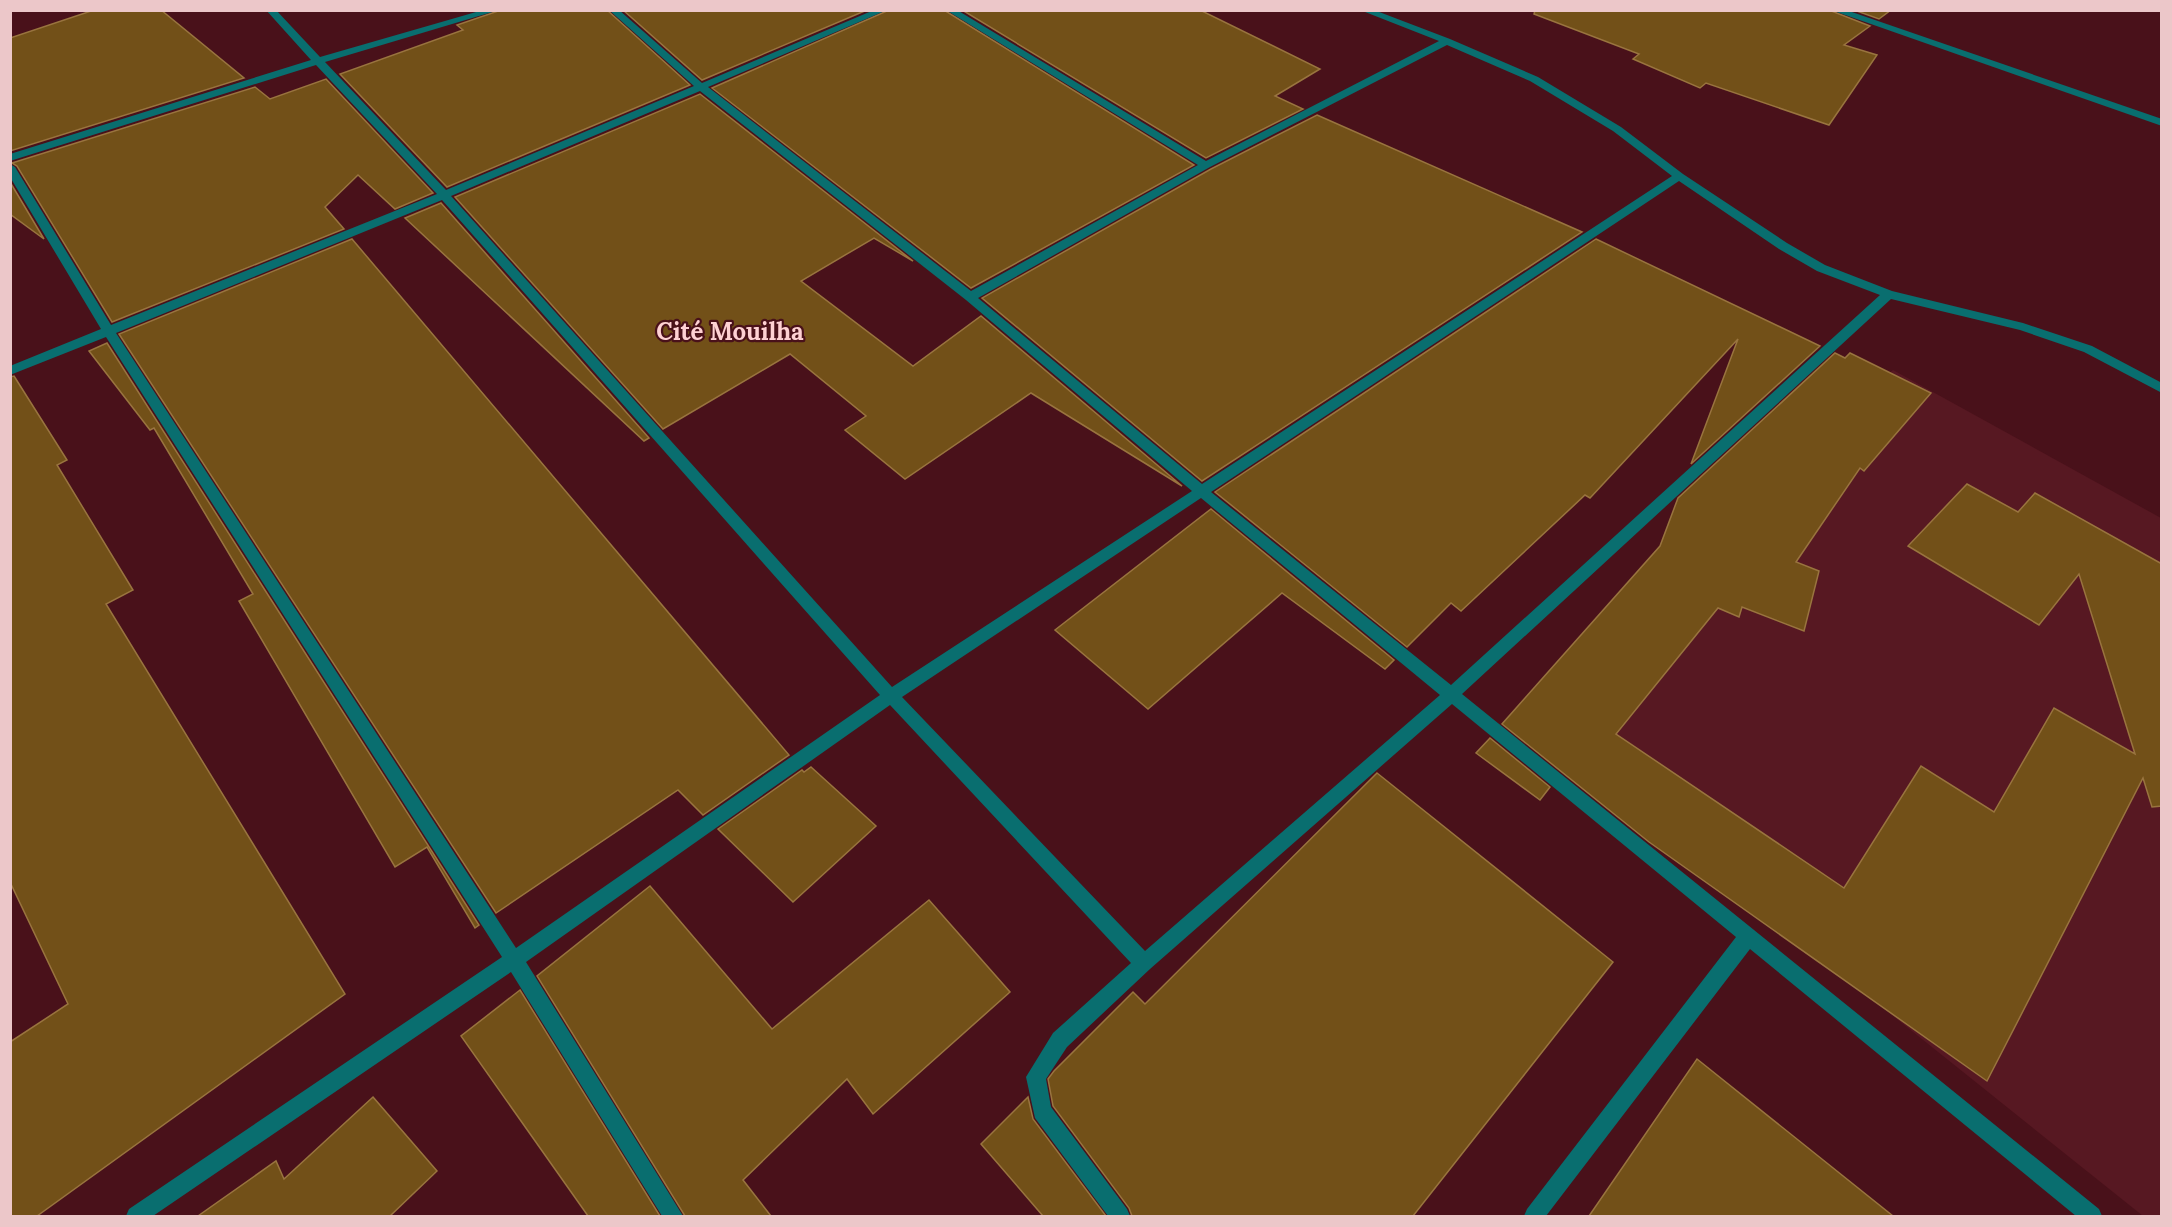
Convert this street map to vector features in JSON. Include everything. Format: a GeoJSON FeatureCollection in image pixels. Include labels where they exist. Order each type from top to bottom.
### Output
{"type":"FeatureCollection","features":[{"type":"Feature","properties":{"kind":"street"},"geometry":{"type":"LineString","coordinates":[[270,10],[444,195],[891,696],[1144,963]]}},
{"type":"Feature","properties":{"kind":"street"},"geometry":{"type":"LineString","coordinates":[[10,158],[318,61],[495,10]]}},
{"type":"Feature","properties":{"kind":"street"},"geometry":{"type":"LineString","coordinates":[[613,10],[700,86],[970,297],[1200,490],[1747,938],[2092,1216]]}},
{"type":"Feature","properties":{"kind":"street"},"geometry":{"type":"LineString","coordinates":[[10,371],[444,195],[883,10]]}},
{"type":"Feature","properties":{"kind":"street"},"geometry":{"type":"LineString","coordinates":[[950,10],[1206,165]]}},
{"type":"Feature","properties":{"kind":"street"},"geometry":{"type":"LineString","coordinates":[[1364,10],[1447,41],[1534,79],[1617,129],[1679,176],[1783,246],[1821,268],[1889,294],[2045,334],[2088,350],[2162,389]]}},
{"type":"Feature","properties":{"kind":"street"},"geometry":{"type":"LineString","coordinates":[[1835,10],[2162,123]]}},
{"type":"Feature","properties":{"kind":"street"},"geometry":{"type":"LineString","coordinates":[[970,297],[1206,165],[1447,41]]}},
{"type":"Feature","properties":{"kind":"street"},"geometry":{"type":"LineString","coordinates":[[10,167],[108,331],[514,960],[673,1216]]}},
{"type":"Feature","properties":{"kind":"street"},"geometry":{"type":"LineString","coordinates":[[136,1216],[514,960],[891,696],[1679,176]]}},
{"type":"Feature","properties":{"kind":"street"},"geometry":{"type":"LineString","coordinates":[[1120,1216],[1042,1111],[1036,1077],[1060,1040],[1144,963],[1451,695],[1889,294]]}},
{"type":"Feature","properties":{"kind":"street"},"geometry":{"type":"LineString","coordinates":[[1534,1216],[1747,938]]}},
{"type":"Feature","properties":{"kind":"shaded area"},"geometry":{"type":"Polygon","coordinates":[[[1893,370],[2161,518],[2161,1216],[2143,1216],[1516,714],[1893,370]]]}},
{"type":"Feature","properties":{"kind":"building"},"geometry":{"type":"Polygon","coordinates":[[[94,10],[161,10],[244,78],[10,151],[10,38],[94,10]]]}},
{"type":"Feature","properties":{"kind":"building"},"geometry":{"type":"Polygon","coordinates":[[[501,10],[607,10],[690,85],[447,187],[340,74],[463,30],[457,25],[501,10]]]}},
{"type":"Feature","properties":{"kind":"building"},"geometry":{"type":"Polygon","coordinates":[[[623,10],[867,10],[702,80],[623,10]]]}},
{"type":"Feature","properties":{"kind":"building"},"geometry":{"type":"Polygon","coordinates":[[[889,10],[944,10],[1194,165],[971,288],[712,88],[889,10]]]}},
{"type":"Feature","properties":{"kind":"building"},"geometry":{"type":"Polygon","coordinates":[[[962,10],[1200,10],[1320,69],[1275,96],[1303,109],[1206,158],[962,10]]]}},
{"type":"Feature","properties":{"kind":"building"},"geometry":{"type":"Polygon","coordinates":[[[1535,10],[1829,10],[1870,26],[1844,45],[1877,55],[1829,125],[1706,83],[1700,88],[1633,59],[1639,54],[1534,14],[1535,10]]]}},
{"type":"Feature","properties":{"kind":"building"},"geometry":{"type":"Polygon","coordinates":[[[1854,10],[1891,10],[1879,19],[1854,10]]]}},
{"type":"Feature","properties":{"kind":"building"},"geometry":{"type":"Polygon","coordinates":[[[326,79],[433,193],[395,209],[358,175],[325,207],[344,229],[112,322],[17,166],[12,163],[255,87],[270,99],[326,79]]]}},
{"type":"Feature","properties":{"kind":"building"},"geometry":{"type":"Polygon","coordinates":[[[700,94],[913,261],[874,238],[801,281],[913,366],[981,316],[1182,486],[1031,393],[905,479],[845,430],[866,416],[790,354],[663,429],[455,197],[700,94]]]}},
{"type":"Feature","properties":{"kind":"building"},"geometry":{"type":"Polygon","coordinates":[[[1317,115],[1582,232],[1202,481],[982,298],[1211,169],[1317,115]]]}},
{"type":"Feature","properties":{"kind":"building"},"geometry":{"type":"Polygon","coordinates":[[[10,182],[44,239],[10,214],[10,182]]]}},
{"type":"Feature","properties":{"kind":"building"},"geometry":{"type":"Polygon","coordinates":[[[441,203],[649,438],[644,441],[405,218],[441,203]]]}},
{"type":"Feature","properties":{"kind":"building"},"geometry":{"type":"Polygon","coordinates":[[[352,239],[789,755],[703,815],[678,790],[496,913],[119,334],[352,239]]]}},
{"type":"Feature","properties":{"kind":"building"},"geometry":{"type":"Polygon","coordinates":[[[1596,239],[1820,346],[1691,464],[1738,339],[1590,498],[1585,495],[1461,611],[1451,603],[1407,647],[1215,492],[1596,239]]]}},
{"type":"Feature","properties":{"kind":"building"},"geometry":{"type":"Polygon","coordinates":[[[107,343],[479,925],[475,928],[427,847],[395,867],[239,601],[253,594],[154,428],[150,430],[89,351],[107,343]]]}},
{"type":"Feature","properties":{"kind":"building"},"geometry":{"type":"Polygon","coordinates":[[[1835,353],[1845,358],[1850,353],[1931,393],[1864,471],[1860,468],[1796,562],[1819,571],[1804,631],[1742,607],[1739,617],[1718,608],[1616,734],[1844,888],[1921,766],[1994,812],[2054,708],[2135,754],[2079,574],[2039,625],[1908,546],[1967,484],[2018,512],[2035,493],[2162,564],[2162,806],[2152,807],[2143,778],[1987,1081],[1649,842],[1502,724],[1660,546],[1678,498],[1835,353]]]}},
{"type":"Feature","properties":{"kind":"building"},"geometry":{"type":"Polygon","coordinates":[[[14,376],[67,460],[57,465],[133,590],[106,604],[345,994],[37,1216],[10,1216],[10,1042],[68,1004],[10,882],[10,377],[14,376]]]}},
{"type":"Feature","properties":{"kind":"building"},"geometry":{"type":"Polygon","coordinates":[[[1211,509],[1394,660],[1385,669],[1282,593],[1148,709],[1055,630],[1211,509]]]}},
{"type":"Feature","properties":{"kind":"building"},"geometry":{"type":"Polygon","coordinates":[[[1490,738],[1550,787],[1540,800],[1476,753],[1490,738]]]}},
{"type":"Feature","properties":{"kind":"building"},"geometry":{"type":"Polygon","coordinates":[[[811,767],[876,826],[793,902],[718,829],[802,770],[804,772],[811,767]]]}},
{"type":"Feature","properties":{"kind":"building"},"geometry":{"type":"Polygon","coordinates":[[[1377,773],[1613,962],[1413,1216],[1132,1216],[1129,1208],[1053,1106],[1048,1079],[1133,992],[1145,1004],[1377,773]]]}},
{"type":"Feature","properties":{"kind":"building"},"geometry":{"type":"Polygon","coordinates":[[[650,886],[772,1029],[929,900],[1010,992],[873,1114],[847,1079],[743,1180],[771,1216],[685,1216],[537,976],[650,886]]]}},
{"type":"Feature","properties":{"kind":"building"},"geometry":{"type":"Polygon","coordinates":[[[520,990],[660,1216],[588,1216],[461,1036],[520,990]]]}},
{"type":"Feature","properties":{"kind":"building"},"geometry":{"type":"Polygon","coordinates":[[[1697,1059],[1893,1216],[1589,1216],[1697,1059]]]}},
{"type":"Feature","properties":{"kind":"building"},"geometry":{"type":"Polygon","coordinates":[[[373,1097],[437,1171],[390,1216],[198,1216],[276,1161],[284,1179],[373,1097]]]}},
{"type":"Feature","properties":{"kind":"building"},"geometry":{"type":"Polygon","coordinates":[[[1028,1097],[1033,1119],[1106,1216],[1043,1216],[981,1144],[1028,1097]]]}},
{"type":"Feature","properties":{"kind":"district","name":"Cité Mouilha"},"geometry":{"type":"Point","coordinates":[730,331]}}]}
